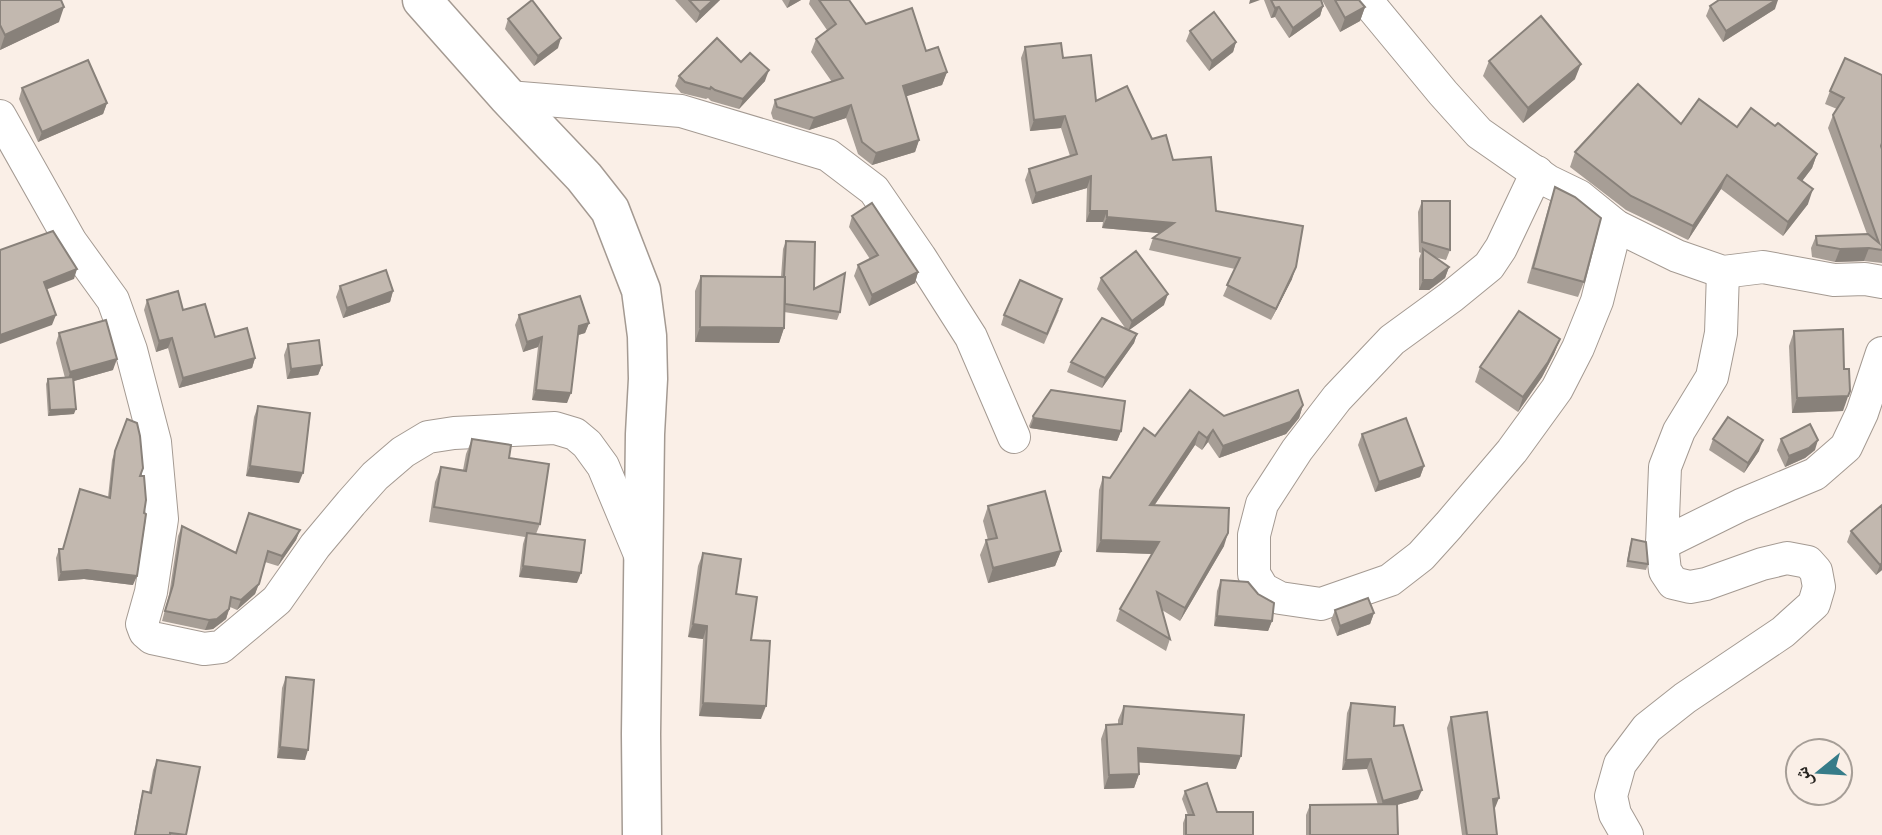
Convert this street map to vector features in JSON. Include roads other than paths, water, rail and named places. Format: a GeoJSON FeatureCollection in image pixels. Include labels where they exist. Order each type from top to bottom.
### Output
{"type":"FeatureCollection","features":[{"type":"Feature","properties":{"kind":"street"},"geometry":{"type":"LineString","coordinates":[[422,0],[584,177],[610,210],[640,290],[648,358],[641,734],[642,835]]}},
{"type":"Feature","properties":{"kind":"street"},"geometry":{"type":"LineString","coordinates":[[1366,0],[1479,133],[1548,181],[1579,196],[1616,226],[1677,256],[1723,272],[1763,267],[1835,280],[1865,279],[1882,282]]}},
{"type":"Feature","properties":{"kind":"street"},"geometry":{"type":"LineString","coordinates":[[508,97],[681,111],[828,155],[874,190],[920,257],[971,337],[1014,437]]}},
{"type":"Feature","properties":{"kind":"street"},"geometry":{"type":"LineString","coordinates":[[0,116],[71,242],[113,300],[131,350],[155,442],[162,519],[151,592],[142,624],[145,632],[152,638],[204,649],[221,647],[277,600],[315,546],[375,477],[403,452],[428,437],[454,433],[555,428],[575,434],[587,444],[603,466],[644,564]]}},
{"type":"Feature","properties":{"kind":"street"},"geometry":{"type":"LineString","coordinates":[[1537,172],[1501,248],[1489,266],[1392,340],[1337,398],[1297,450],[1262,503],[1254,535],[1254,574],[1263,589],[1280,598],[1321,604],[1390,580],[1421,556],[1511,451],[1557,389],[1578,348],[1597,301],[1616,226]]}},
{"type":"Feature","properties":{"kind":"street"},"geometry":{"type":"LineString","coordinates":[[1627,835],[1615,814],[1611,796],[1620,764],[1647,728],[1685,698],[1783,632],[1814,604],[1819,587],[1816,571],[1808,562],[1787,558],[1690,587],[1673,583],[1665,571],[1662,544],[1665,467],[1679,431],[1712,377],[1721,333],[1723,272]]}},
{"type":"Feature","properties":{"kind":"street"},"geometry":{"type":"LineString","coordinates":[[1662,544],[1741,505],[1815,474],[1846,447],[1863,413],[1882,353]]}}]}
